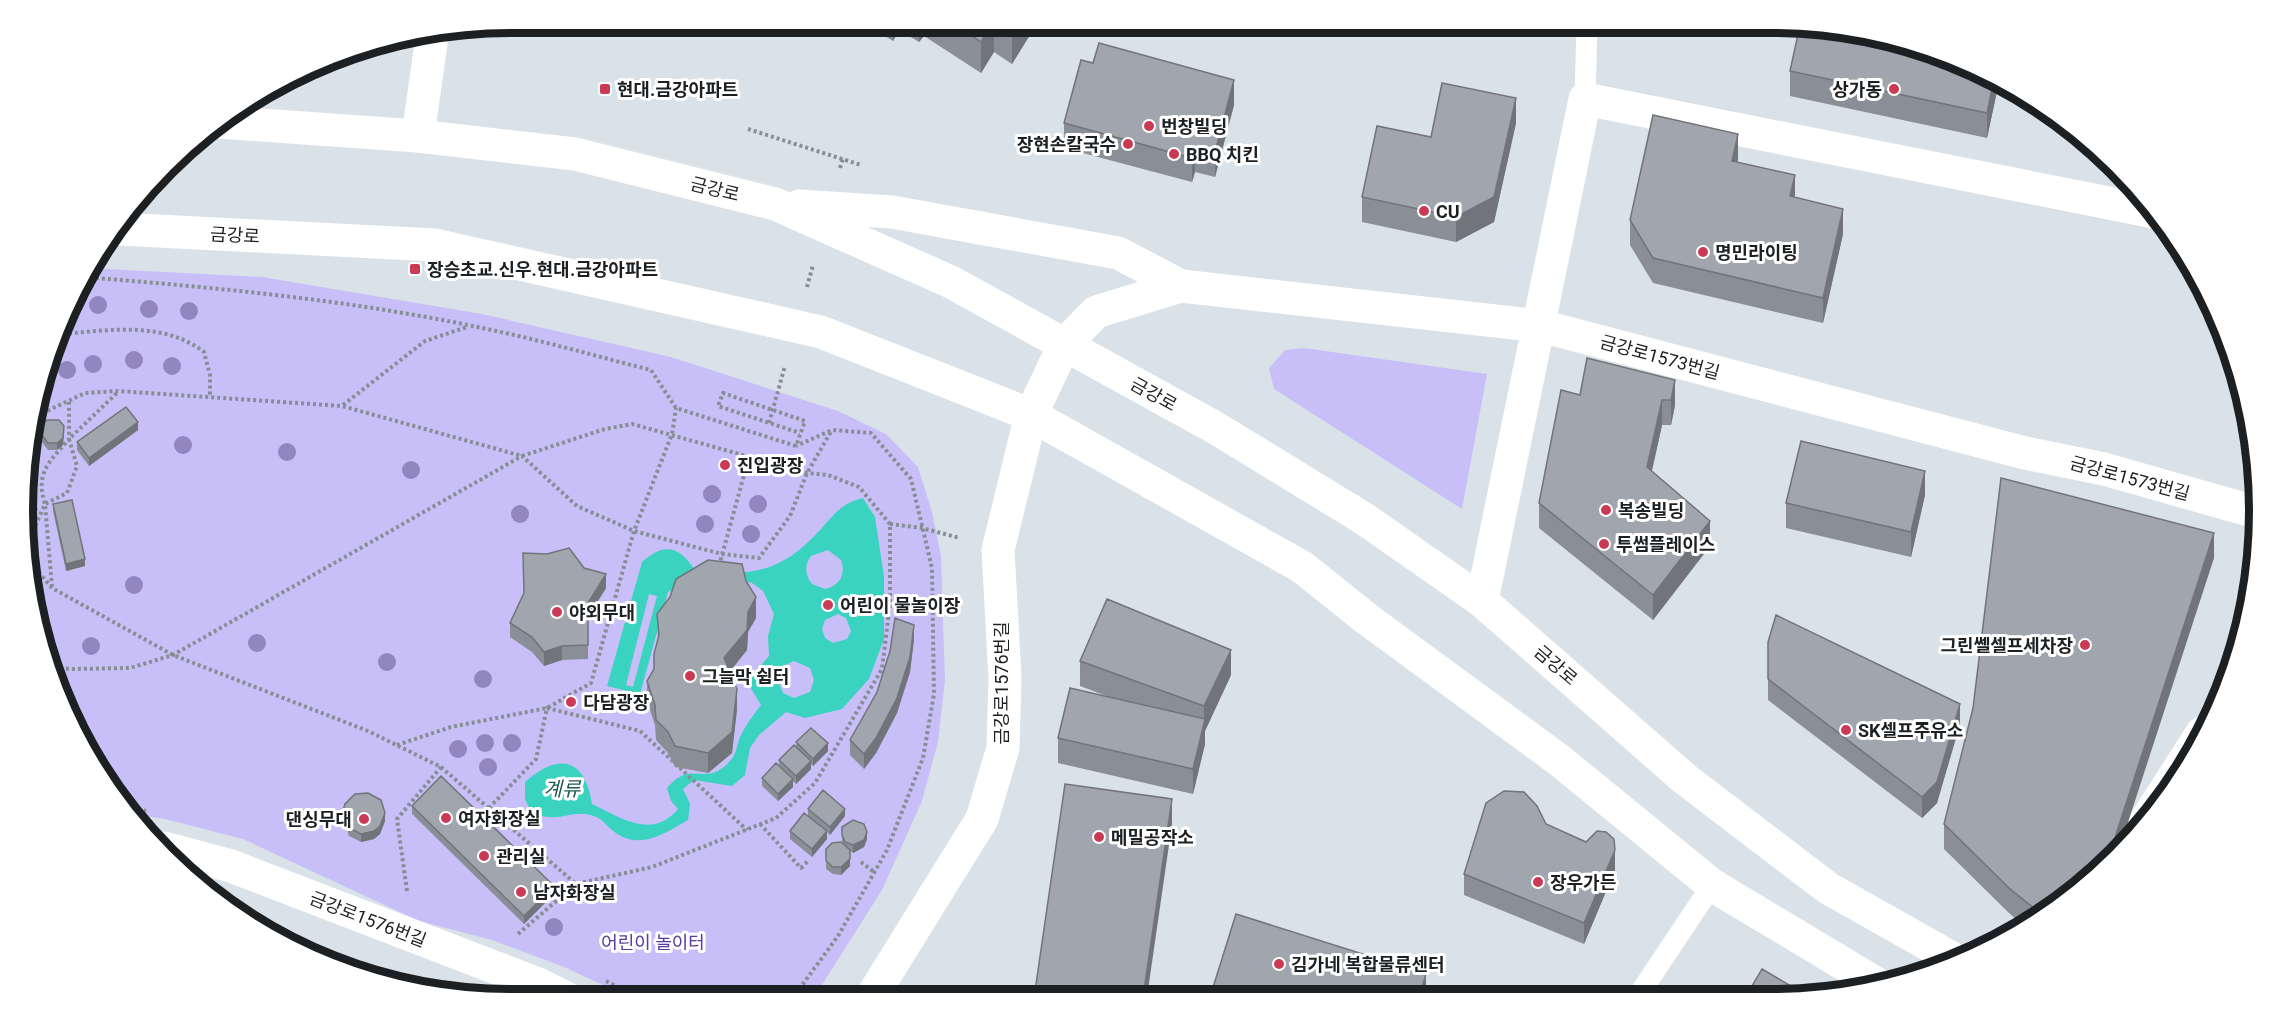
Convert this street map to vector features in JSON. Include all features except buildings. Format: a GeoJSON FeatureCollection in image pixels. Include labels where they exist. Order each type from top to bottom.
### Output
{"type":"FeatureCollection","features":[{"type":"Feature","properties":{"kind":"main road"},"geometry":{"type":"LineString","coordinates":[[418,136],[431,40]]}},
{"type":"Feature","properties":{"kind":"main road"},"geometry":{"type":"LineString","coordinates":[[1482,600],[1541,326],[1586,99],[2141,209]]}},
{"type":"Feature","properties":{"kind":"main road","name":"금강로"},"geometry":{"type":"LineString","coordinates":[[233,123],[418,136],[575,154],[775,204],[951,282],[1214,428],[1363,518],[1482,600],[1685,779],[1828,888],[1947,955]]}},
{"type":"Feature","properties":{"kind":"main road"},"geometry":{"type":"LineString","coordinates":[[775,204],[892,212],[1118,253],[1181,286]]}},
{"type":"Feature","properties":{"kind":"main road","name":"금강로"},"geometry":{"type":"LineString","coordinates":[[125,229],[435,245],[821,332],[1031,415],[1302,567],[1367,619],[1559,760],[1712,885],[1869,979]]}},
{"type":"Feature","properties":{"kind":"main road","name":"금강로1573번길"},"geometry":{"type":"LineString","coordinates":[[1064,345],[1096,312],[1181,286],[1541,326],[2025,453],[2104,470],[2249,510]]}},
{"type":"Feature","properties":{"kind":"main road","name":"금강로1576번길"},"geometry":{"type":"LineString","coordinates":[[877,989],[982,819],[1003,748],[1005,678],[998,550],[1031,415],[1064,345]]}},
{"type":"Feature","properties":{"kind":"main road","name":"금강로1576번길"},"geometry":{"type":"LineString","coordinates":[[175,851],[231,866],[548,989]]}},
{"type":"Feature","properties":{"kind":"lane"},"geometry":{"type":"LineString","coordinates":[[1586,99],[1587,33]]}},
{"type":"Feature","properties":{"kind":"lane"},"geometry":{"type":"LineString","coordinates":[[1643,989],[1712,885]]}},
{"type":"Feature","properties":{"kind":"path"},"geometry":{"type":"LineString","coordinates":[[711,35],[717,33]]}},
{"type":"Feature","properties":{"kind":"path"},"geometry":{"type":"LineString","coordinates":[[748,129],[861,165]]}},
{"type":"Feature","properties":{"kind":"path"},"geometry":{"type":"LineString","coordinates":[[94,278],[209,287],[402,314],[469,326],[651,370],[676,408],[796,446],[832,430],[871,433],[911,479],[932,568],[934,694],[923,758],[887,850],[838,936],[799,989]]}},
{"type":"Feature","properties":{"kind":"path"},"geometry":{"type":"LineString","coordinates":[[342,406],[425,341],[469,326]]}},
{"type":"Feature","properties":{"kind":"path"},"geometry":{"type":"LineString","coordinates":[[67,334],[129,329],[158,331],[190,342],[204,352],[210,375],[210,396]]}},
{"type":"Feature","properties":{"kind":"path"},"geometry":{"type":"LineString","coordinates":[[52,588],[45,504],[40,489],[44,467],[118,391]]}},
{"type":"Feature","properties":{"kind":"path"},"geometry":{"type":"LineString","coordinates":[[43,412],[85,393],[118,391],[342,406],[522,456],[577,506],[634,531],[722,554],[759,558],[790,516],[807,473],[832,430]]}},
{"type":"Feature","properties":{"kind":"path"},"geometry":{"type":"LineString","coordinates":[[796,446],[805,421],[723,393],[718,406],[800,433]]}},
{"type":"Feature","properties":{"kind":"path"},"geometry":{"type":"LineString","coordinates":[[34,529],[45,504],[67,493],[77,466],[69,440],[69,402]]}},
{"type":"Feature","properties":{"kind":"path"},"geometry":{"type":"LineString","coordinates":[[397,745],[451,727],[547,708],[591,683],[634,531],[672,434],[676,408]]}},
{"type":"Feature","properties":{"kind":"path"},"geometry":{"type":"LineString","coordinates":[[59,667],[130,668],[173,655],[522,456],[605,429],[632,424],[807,473],[828,475],[859,487],[890,524],[890,604],[882,669],[815,783],[776,818],[652,867],[576,884],[515,936]]}},
{"type":"Feature","properties":{"kind":"path"},"geometry":{"type":"LineString","coordinates":[[718,573],[749,457]]}},
{"type":"Feature","properties":{"kind":"path"},"geometry":{"type":"LineString","coordinates":[[890,524],[922,528],[998,550]]}},
{"type":"Feature","properties":{"kind":"path"},"geometry":{"type":"LineString","coordinates":[[37,570],[52,588],[173,655],[368,731],[441,767],[576,884]]}},
{"type":"Feature","properties":{"kind":"path"},"geometry":{"type":"LineString","coordinates":[[547,708],[640,731],[747,830]]}},
{"type":"Feature","properties":{"kind":"path"},"geometry":{"type":"LineString","coordinates":[[489,808],[536,759],[547,708]]}},
{"type":"Feature","properties":{"kind":"path"},"geometry":{"type":"LineString","coordinates":[[672,760],[675,749]]}},
{"type":"Feature","properties":{"kind":"path"},"geometry":{"type":"LineString","coordinates":[[408,897],[397,819],[441,767]]}},
{"type":"Feature","properties":{"kind":"path"},"geometry":{"type":"LineString","coordinates":[[760,824],[801,868],[809,860]]}},
{"type":"Feature","properties":{"kind":"path"},"geometry":{"type":"LineString","coordinates":[[861,862],[874,872]]}},
{"type":"Feature","properties":{"kind":"green space","name":"어린이 놀이터"},"geometry":{"type":"Polygon","coordinates":[[[99,269],[262,277],[482,314],[671,357],[838,411],[886,434],[918,467],[932,512],[941,556],[945,680],[938,742],[922,801],[882,890],[819,989],[611,989],[564,967],[492,940],[419,921],[243,839],[165,819],[144,816],[114,777],[82,722],[58,665],[49,635],[37,573],[33,511],[34,480],[42,418],[58,357],[69,328],[99,269]]]}},
{"type":"Feature","properties":{"kind":"green space"},"geometry":{"type":"Polygon","coordinates":[[[1304,348],[1487,374],[1462,509],[1274,389],[1269,368],[1285,350],[1304,348]]]}},
{"type":"Feature","properties":{"kind":"water","name":"계류"},"geometry":{"type":"Polygon","coordinates":[[[863,498],[875,517],[884,577],[884,639],[869,679],[842,709],[805,718],[786,712],[759,735],[750,748],[745,775],[732,786],[694,780],[683,789],[690,804],[688,820],[670,831],[651,838],[631,840],[590,815],[554,817],[531,812],[525,799],[525,782],[549,766],[569,764],[583,777],[589,789],[592,804],[636,823],[647,825],[658,823],[678,809],[671,801],[667,788],[683,775],[710,774],[725,766],[735,754],[746,726],[761,705],[747,682],[769,656],[768,636],[774,614],[763,591],[752,583],[737,579],[695,579],[668,592],[640,694],[607,686],[642,562],[657,551],[664,549],[683,556],[695,570],[733,573],[764,569],[792,555],[839,510],[863,498]],[[828,550],[811,556],[806,570],[812,584],[825,589],[835,585],[842,575],[841,560],[828,550]],[[649,594],[626,685],[633,687],[657,596],[649,594]],[[838,614],[825,620],[822,629],[825,638],[833,643],[847,639],[851,631],[846,618],[838,614]],[[794,661],[783,666],[777,678],[783,693],[794,698],[810,692],[814,680],[810,668],[794,661]]]}},
{"type":"Feature","properties":{"kind":"place","name":"현대.금강아파트"},"geometry":{"type":"Point","coordinates":[605,89]}},
{"type":"Feature","properties":{"kind":"place","name":"상가동"},"geometry":{"type":"Point","coordinates":[1894,89]}},
{"type":"Feature","properties":{"kind":"place","name":"번창빌딩"},"geometry":{"type":"Point","coordinates":[1149,126]}},
{"type":"Feature","properties":{"kind":"place","name":"장현손칼국수"},"geometry":{"type":"Point","coordinates":[1128,144]}},
{"type":"Feature","properties":{"kind":"place","name":"BBQ 치킨"},"geometry":{"type":"Point","coordinates":[1174,154]}},
{"type":"Feature","properties":{"kind":"place","name":"CU"},"geometry":{"type":"Point","coordinates":[1424,211]}},
{"type":"Feature","properties":{"kind":"place","name":"명민라이팅"},"geometry":{"type":"Point","coordinates":[1703,252]}},
{"type":"Feature","properties":{"kind":"place","name":"장승초교.신우.현대.금강아파트"},"geometry":{"type":"Point","coordinates":[415,269]}},
{"type":"Feature","properties":{"kind":"place","name":"진입광장"},"geometry":{"type":"Point","coordinates":[725,465]}},
{"type":"Feature","properties":{"kind":"place","name":"복송빌딩"},"geometry":{"type":"Point","coordinates":[1606,510]}},
{"type":"Feature","properties":{"kind":"place","name":"투썸플레이스"},"geometry":{"type":"Point","coordinates":[1604,544]}},
{"type":"Feature","properties":{"kind":"place","name":"어린이 물놀이장"},"geometry":{"type":"Point","coordinates":[828,605]}},
{"type":"Feature","properties":{"kind":"place","name":"야외무대"},"geometry":{"type":"Point","coordinates":[557,612]}},
{"type":"Feature","properties":{"kind":"place","name":"그린쎌셀프세차장"},"geometry":{"type":"Point","coordinates":[2085,645]}},
{"type":"Feature","properties":{"kind":"place","name":"그늘막 쉼터"},"geometry":{"type":"Point","coordinates":[690,676]}},
{"type":"Feature","properties":{"kind":"place","name":"다담광장"},"geometry":{"type":"Point","coordinates":[571,702]}},
{"type":"Feature","properties":{"kind":"place","name":"SK셀프주유소"},"geometry":{"type":"Point","coordinates":[1846,730]}},
{"type":"Feature","properties":{"kind":"place","name":"여자화장실"},"geometry":{"type":"Point","coordinates":[446,818]}},
{"type":"Feature","properties":{"kind":"place","name":"댄싱무대"},"geometry":{"type":"Point","coordinates":[364,819]}},
{"type":"Feature","properties":{"kind":"place","name":"메밀공작소"},"geometry":{"type":"Point","coordinates":[1099,837]}},
{"type":"Feature","properties":{"kind":"place","name":"관리실"},"geometry":{"type":"Point","coordinates":[484,856]}},
{"type":"Feature","properties":{"kind":"place","name":"장우가든"},"geometry":{"type":"Point","coordinates":[1538,882]}},
{"type":"Feature","properties":{"kind":"place","name":"남자화장실"},"geometry":{"type":"Point","coordinates":[521,892]}},
{"type":"Feature","properties":{"kind":"place","name":"김가네 복합물류센터"},"geometry":{"type":"Point","coordinates":[1279,964]}}]}
